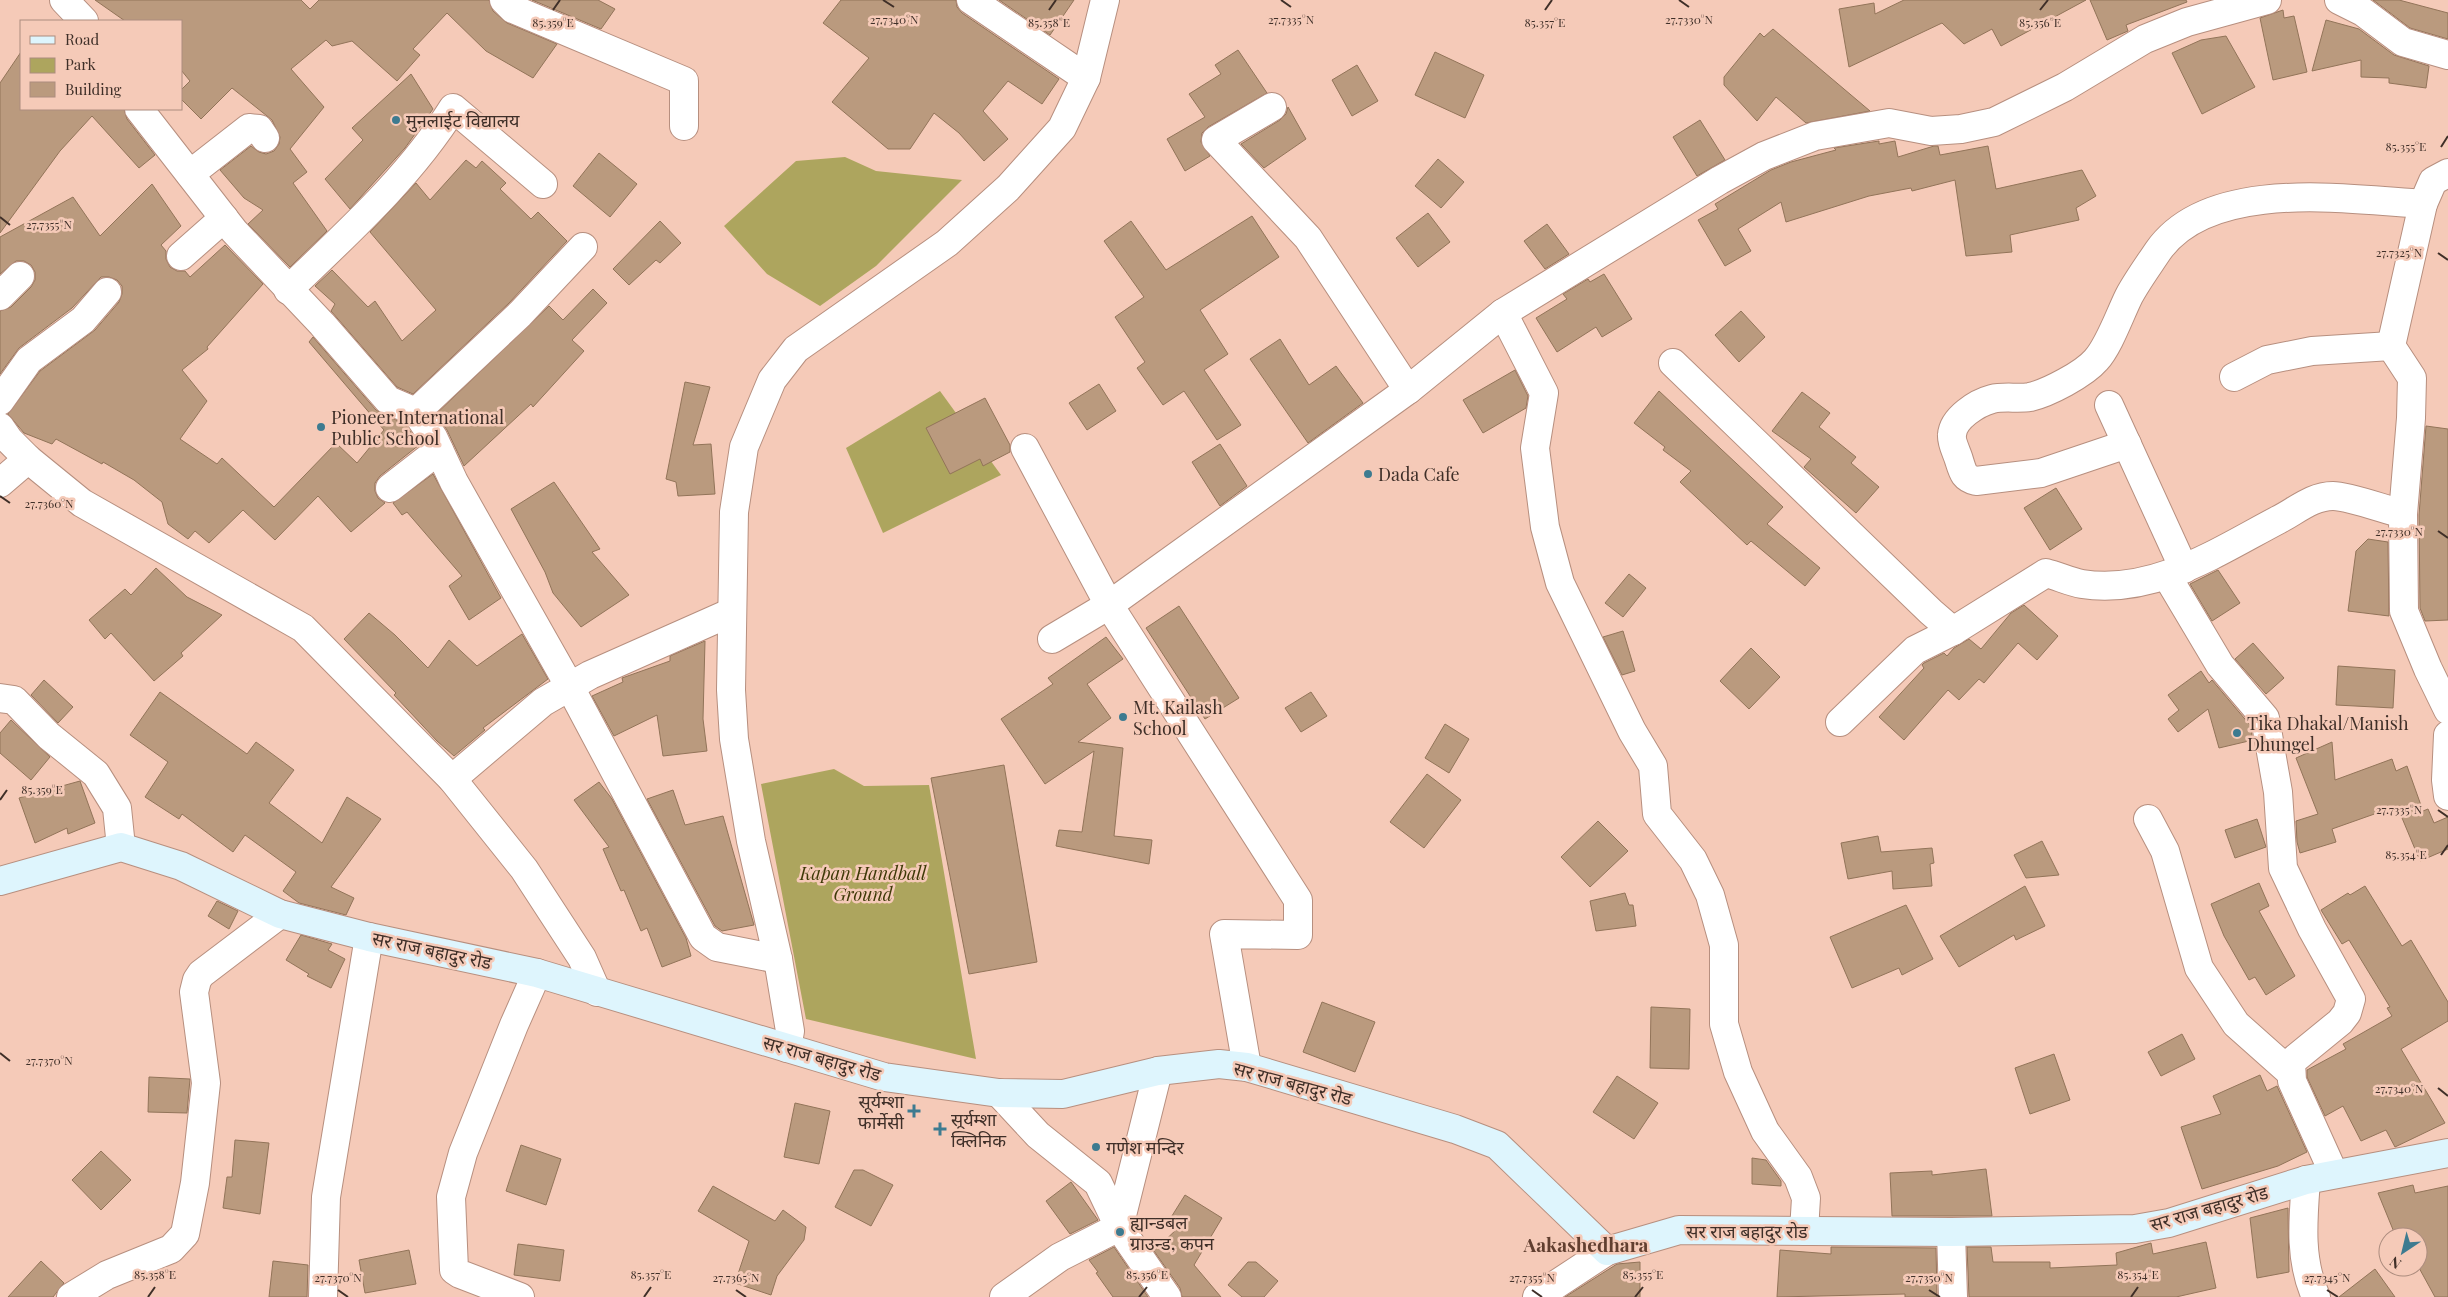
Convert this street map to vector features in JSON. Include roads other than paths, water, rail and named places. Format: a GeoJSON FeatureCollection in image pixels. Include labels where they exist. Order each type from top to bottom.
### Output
{"type":"FeatureCollection","features":[{"type":"Feature","properties":{"kind":"street"},"geometry":{"type":"LineString","coordinates":[[504,0],[512,9],[684,82],[684,126]]}},
{"type":"Feature","properties":{"kind":"street"},"geometry":{"type":"LineString","coordinates":[[972,0],[1086,78]]}},
{"type":"Feature","properties":{"kind":"street"},"geometry":{"type":"LineString","coordinates":[[787,1048],[790,1031],[778,959],[751,841],[734,739],[730,660],[734,512],[744,447],[772,380],[796,349],[947,244],[1008,188],[1062,128],[1086,78],[1105,0]]}},
{"type":"Feature","properties":{"kind":"street"},"geometry":{"type":"LineString","coordinates":[[1052,640],[1109,605],[1408,390],[1503,314],[1720,180],[1764,156],[1815,136],[1889,123],[1931,131],[1961,129],[1994,122],[2065,88],[2145,39],[2187,22],[2266,0]]}},
{"type":"Feature","properties":{"kind":"street"},"geometry":{"type":"LineString","coordinates":[[2339,0],[2363,12],[2403,42],[2448,55]]}},
{"type":"Feature","properties":{"kind":"street"},"geometry":{"type":"LineString","coordinates":[[1272,107],[1216,140],[1308,238],[1408,390]]}},
{"type":"Feature","properties":{"kind":"street"},"geometry":{"type":"LineString","coordinates":[[288,290],[387,194],[434,138],[453,108],[543,184]]}},
{"type":"Feature","properties":{"kind":"street"},"geometry":{"type":"LineString","coordinates":[[140,110],[224,218],[288,290],[322,324],[388,400],[416,412],[439,450],[454,482],[570,687],[703,937],[718,947],[778,959]]}},
{"type":"Feature","properties":{"kind":"street"},"geometry":{"type":"LineString","coordinates":[[190,174],[249,128],[259,129],[265,138]]}},
{"type":"Feature","properties":{"kind":"street"},"geometry":{"type":"LineString","coordinates":[[2448,173],[2433,181],[2423,204],[2390,346],[2412,378],[2412,418],[2403,514],[2404,611],[2428,669],[2448,710]]}},
{"type":"Feature","properties":{"kind":"street"},"geometry":{"type":"LineString","coordinates":[[2127,444],[2042,473],[1976,481],[1967,479],[1962,473],[1951,436],[1955,424],[1968,412],[1984,403],[1992,399],[2030,397],[2053,388],[2096,360],[2130,294],[2159,249],[2180,228],[2222,207],[2276,199],[2322,198],[2423,204]]}},
{"type":"Feature","properties":{"kind":"street"},"geometry":{"type":"LineString","coordinates":[[181,256],[224,218]]}},
{"type":"Feature","properties":{"kind":"street"},"geometry":{"type":"LineString","coordinates":[[416,412],[520,314],[583,247]]}},
{"type":"Feature","properties":{"kind":"street"},"geometry":{"type":"LineString","coordinates":[[0,296],[20,276]]}},
{"type":"Feature","properties":{"kind":"street"},"geometry":{"type":"LineString","coordinates":[[0,401],[29,360],[83,320],[107,292]]}},
{"type":"Feature","properties":{"kind":"street"},"geometry":{"type":"LineString","coordinates":[[1503,314],[1544,392],[1535,448],[1545,527],[1560,584],[1632,731],[1653,766],[1657,814],[1692,860],[1710,895],[1724,945],[1724,1024],[1738,1072],[1765,1131],[1798,1177],[1806,1198],[1804,1231]]}},
{"type":"Feature","properties":{"kind":"street"},"geometry":{"type":"LineString","coordinates":[[2234,377],[2267,360],[2312,351],[2390,346]]}},
{"type":"Feature","properties":{"kind":"street"},"geometry":{"type":"LineString","coordinates":[[1673,363],[1953,631]]}},
{"type":"Feature","properties":{"kind":"street"},"geometry":{"type":"LineString","coordinates":[[2109,405],[2127,444],[2175,572],[2220,665],[2265,718],[2278,792],[2284,868],[2308,921],[2351,999],[2347,1014],[2291,1062],[2290,1072],[2292,1081],[2334,1174]]}},
{"type":"Feature","properties":{"kind":"street"},"geometry":{"type":"LineString","coordinates":[[0,427],[9,440],[28,459],[82,503],[302,628],[452,779],[524,870],[582,958],[598,992]]}},
{"type":"Feature","properties":{"kind":"street"},"geometry":{"type":"LineString","coordinates":[[1025,448],[1109,605],[1298,900],[1298,935],[1224,934],[1247,1067]]}},
{"type":"Feature","properties":{"kind":"street"},"geometry":{"type":"LineString","coordinates":[[390,488],[439,450]]}},
{"type":"Feature","properties":{"kind":"street"},"geometry":{"type":"LineString","coordinates":[[0,483],[28,459]]}},
{"type":"Feature","properties":{"kind":"street"},"geometry":{"type":"LineString","coordinates":[[1840,722],[1915,650],[1953,631],[2046,573],[2081,584],[2108,586],[2136,584],[2175,572],[2282,518],[2313,499],[2334,496],[2403,514]]}},
{"type":"Feature","properties":{"kind":"street"},"geometry":{"type":"LineString","coordinates":[[452,779],[543,702],[590,675],[732,612]]}},
{"type":"Feature","properties":{"kind":"street"},"geometry":{"type":"LineString","coordinates":[[0,698],[14,700],[49,736],[96,774],[117,808],[121,848],[0,881]]}},
{"type":"Feature","properties":{"kind":"street"},"geometry":{"type":"LineString","coordinates":[[2448,735],[2446,780],[2448,796]]}},
{"type":"Feature","properties":{"kind":"street"},"geometry":{"type":"LineString","coordinates":[[2148,819],[2164,851],[2199,968],[2236,1024],[2290,1072]]}},
{"type":"Feature","properties":{"kind":"street","name":"सर राज बहादुर रोड"},"geometry":{"type":"LineString","coordinates":[[121,848],[181,866],[280,914],[369,937],[537,973],[884,1077],[999,1093],[1063,1094],[1158,1072],[1219,1064],[1247,1067],[1455,1129],[1497,1145],[1607,1251],[1679,1230],[1951,1232],[2135,1229],[2169,1223],[2306,1180],[2448,1153]]}},
{"type":"Feature","properties":{"kind":"street"},"geometry":{"type":"LineString","coordinates":[[71,1297],[106,1275],[171,1249],[184,1234],[195,1183],[206,1083],[194,992],[197,980],[202,974],[280,914]]}},
{"type":"Feature","properties":{"kind":"street"},"geometry":{"type":"LineString","coordinates":[[323,1297],[326,1197],[369,937]]}},
{"type":"Feature","properties":{"kind":"street"},"geometry":{"type":"LineString","coordinates":[[520,1297],[454,1270],[452,1197],[463,1153],[514,1025],[537,973]]}},
{"type":"Feature","properties":{"kind":"street"},"geometry":{"type":"LineString","coordinates":[[1004,1297],[1060,1258],[1119,1227],[1158,1072]]}},
{"type":"Feature","properties":{"kind":"street"},"geometry":{"type":"LineString","coordinates":[[999,1093],[1038,1134],[1098,1182],[1119,1227],[1167,1297]]}},
{"type":"Feature","properties":{"kind":"street"},"geometry":{"type":"LineString","coordinates":[[2306,1180],[2303,1217],[2304,1264],[2316,1297]]}},
{"type":"Feature","properties":{"kind":"street"},"geometry":{"type":"LineString","coordinates":[[1951,1232],[1953,1297]]}},
{"type":"Feature","properties":{"kind":"street"},"geometry":{"type":"LineString","coordinates":[[1537,1297],[1607,1251]]}},
{"type":"Feature","properties":{"kind":"place","name":"मुनलाईट विद्यालय"},"geometry":{"type":"Point","coordinates":[396,120]}},
{"type":"Feature","properties":{"kind":"place","name":"Pioneer International Public School"},"geometry":{"type":"Point","coordinates":[321,427]}},
{"type":"Feature","properties":{"kind":"place","name":"Dada Cafe"},"geometry":{"type":"Point","coordinates":[1368,474]}},
{"type":"Feature","properties":{"kind":"place","name":"Mt. Kailash School"},"geometry":{"type":"Point","coordinates":[1123,717]}},
{"type":"Feature","properties":{"kind":"place","name":"Tika Dhakal/Manish Dhungel"},"geometry":{"type":"Point","coordinates":[2237,733]}},
{"type":"Feature","properties":{"kind":"place","name":"सूर्यम्शा फार्मेसी"},"geometry":{"type":"Point","coordinates":[914,1111]}},
{"type":"Feature","properties":{"kind":"place","name":"सूर्यम्शा क्लिनिक"},"geometry":{"type":"Point","coordinates":[940,1129]}},
{"type":"Feature","properties":{"kind":"place","name":"गणेश मन्दिर"},"geometry":{"type":"Point","coordinates":[1096,1147]}},
{"type":"Feature","properties":{"kind":"place","name":"ह्यान्डबल ग्राउन्ड, कपन"},"geometry":{"type":"Point","coordinates":[1120,1232]}},
{"type":"Feature","properties":{"kind":"district","name":"Aakashedhara"},"geometry":{"type":"Point","coordinates":[1586,1244]}},
{"type":"Feature","properties":{"kind":"park label","name":"Kapan Handball Ground"},"geometry":{"type":"Point","coordinates":[863,883]}}]}
